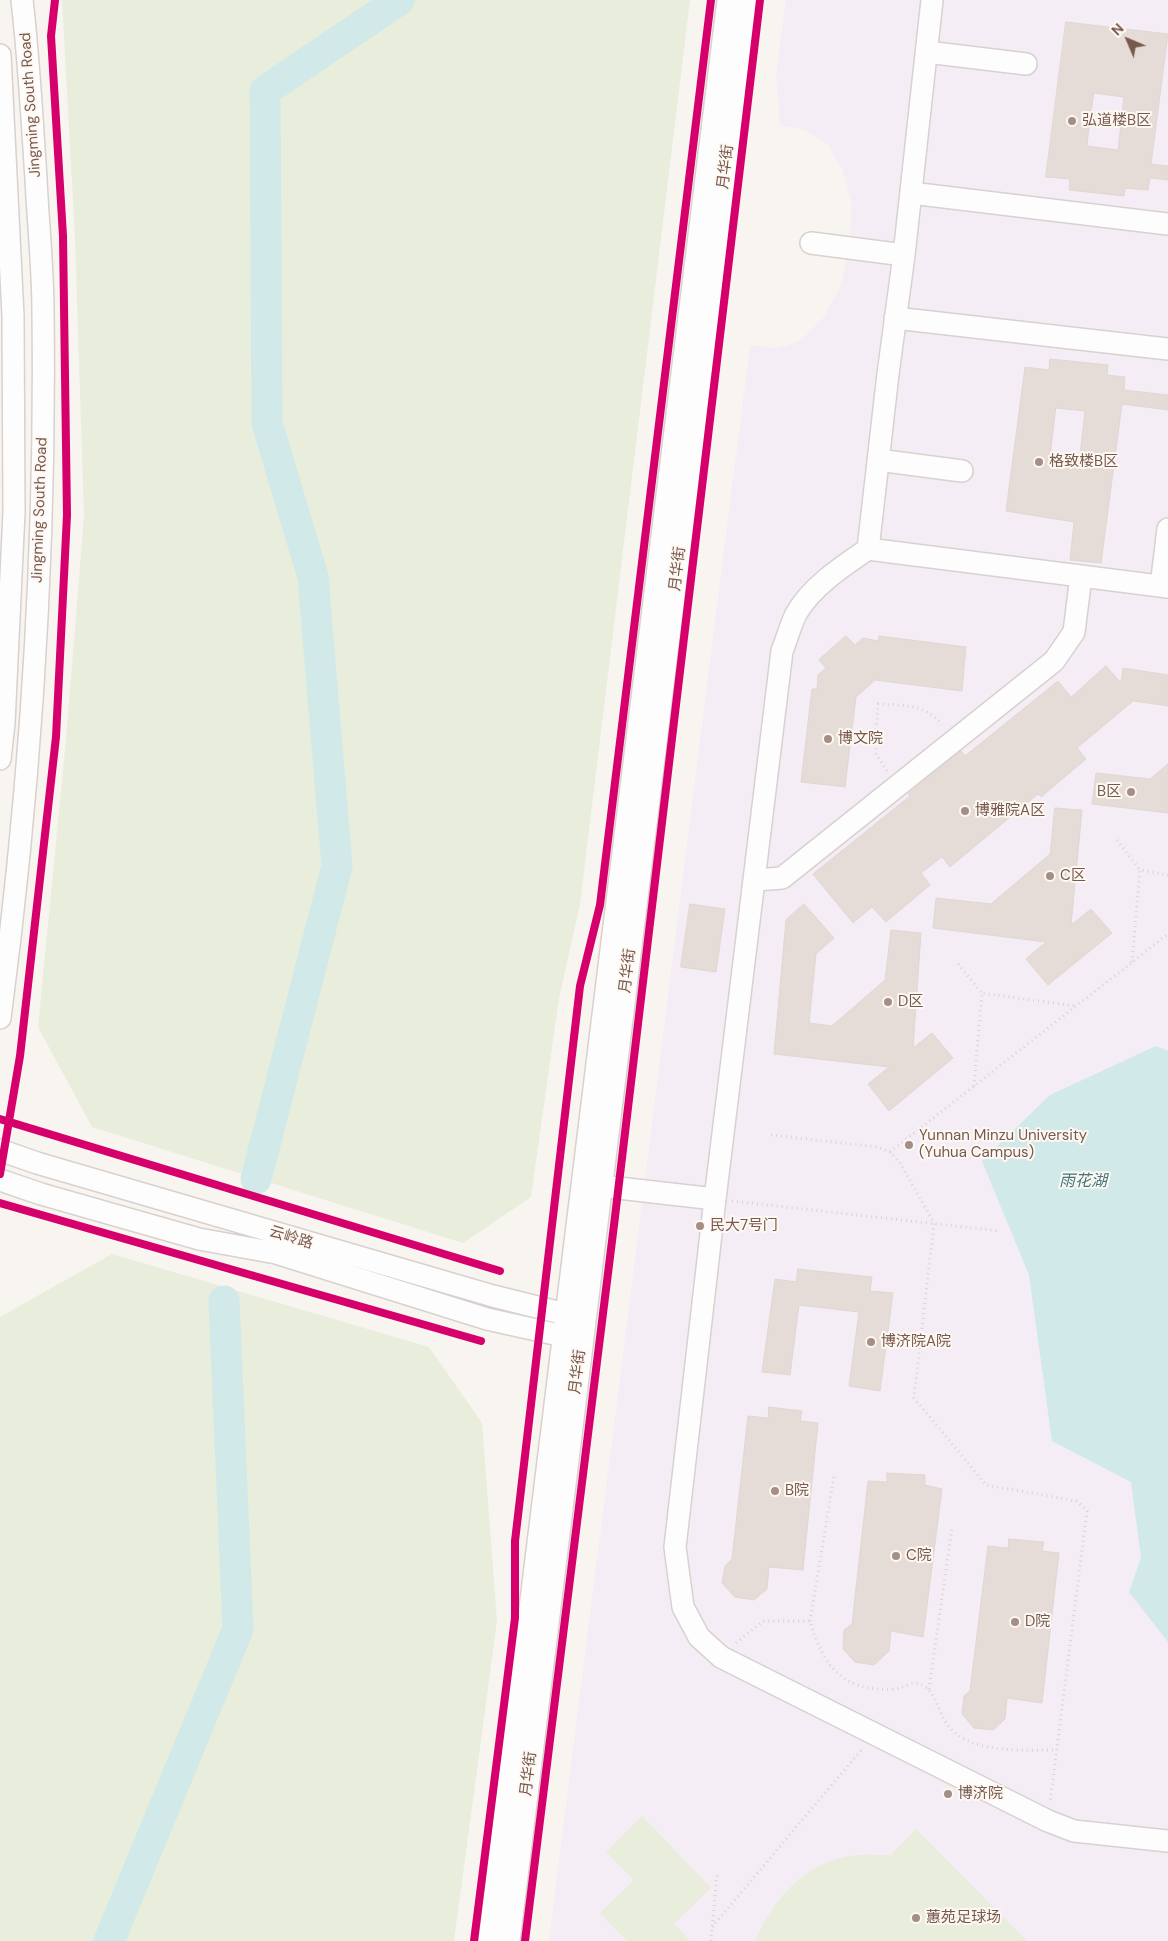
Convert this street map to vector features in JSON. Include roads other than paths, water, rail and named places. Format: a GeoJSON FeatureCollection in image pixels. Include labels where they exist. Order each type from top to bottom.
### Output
{"type":"FeatureCollection","features":[{"type":"Feature","properties":{"kind":"street","name":"Jingming South Road"},"geometry":{"type":"LineString","coordinates":[[0,1018],[11,936],[30,731],[42,513],[43,310],[28,51],[22,0]]}},
{"type":"Feature","properties":{"kind":"street","name":"月华街"},"geometry":{"type":"LineString","coordinates":[[490,1941],[575,1316],[728,0]]}},
{"type":"Feature","properties":{"kind":"street","name":"月华街"},"geometry":{"type":"LineString","coordinates":[[575,1316],[601,1186],[747,0]]}},
{"type":"Feature","properties":{"kind":"street"},"geometry":{"type":"LineString","coordinates":[[868,549],[904,255],[932,0]]}},
{"type":"Feature","properties":{"kind":"street"},"geometry":{"type":"LineString","coordinates":[[927,52],[1026,64]]}},
{"type":"Feature","properties":{"kind":"street","name":"Jingming South Road"},"geometry":{"type":"LineString","coordinates":[[0,55],[14,512],[4,724],[0,760]]}},
{"type":"Feature","properties":{"kind":"street"},"geometry":{"type":"LineString","coordinates":[[911,193],[1168,224]]}},
{"type":"Feature","properties":{"kind":"street"},"geometry":{"type":"LineString","coordinates":[[811,243],[904,255]]}},
{"type":"Feature","properties":{"kind":"street"},"geometry":{"type":"LineString","coordinates":[[895,318],[1168,349]]}},
{"type":"Feature","properties":{"kind":"street"},"geometry":{"type":"LineString","coordinates":[[878,460],[962,470]]}},
{"type":"Feature","properties":{"kind":"street"},"geometry":{"type":"LineString","coordinates":[[1168,529],[1164,586],[868,549],[818,587],[796,614],[782,651],[715,1199],[675,1547],[683,1607],[699,1636],[720,1657],[1048,1821],[1074,1831],[1168,1841]]}},
{"type":"Feature","properties":{"kind":"street"},"geometry":{"type":"LineString","coordinates":[[755,880],[782,878],[1054,661],[1074,632],[1080,576]]}},
{"type":"Feature","properties":{"kind":"street","name":"云岭路"},"geometry":{"type":"LineString","coordinates":[[0,1150],[37,1163],[330,1250],[575,1316]]}},
{"type":"Feature","properties":{"kind":"street","name":"云岭路"},"geometry":{"type":"LineString","coordinates":[[0,1180],[41,1194],[199,1239],[276,1253],[487,1319],[572,1339]]}},
{"type":"Feature","properties":{"kind":"street"},"geometry":{"type":"LineString","coordinates":[[601,1186],[715,1199]]}},
{"type":"Feature","properties":{"kind":"street","name":"月华街"},"geometry":{"type":"LineString","coordinates":[[509,1941],[572,1339]]}},
{"type":"Feature","properties":{"kind":"water","name":"雨花湖"},"geometry":{"type":"Polygon","coordinates":[[[1156,1046],[1168,1051],[1168,1642],[1129,1592],[1141,1558],[1131,1482],[1052,1441],[1029,1275],[982,1161],[1050,1095],[1156,1046]]]}},
{"type":"Feature","properties":{"kind":"waterway"},"geometry":{"type":"LineString","coordinates":[[256,1179],[337,866],[313,577],[267,423],[265,91],[399,0]]}},
{"type":"Feature","properties":{"kind":"waterway"},"geometry":{"type":"LineString","coordinates":[[109,1941],[238,1629],[224,1301]]}},
{"type":"Feature","properties":{"kind":"place","name":"弘道楼B区"},"geometry":{"type":"Point","coordinates":[1072,121]}},
{"type":"Feature","properties":{"kind":"place","name":"格致楼B区"},"geometry":{"type":"Point","coordinates":[1039,462]}},
{"type":"Feature","properties":{"kind":"place","name":"博文院"},"geometry":{"type":"Point","coordinates":[828,739]}},
{"type":"Feature","properties":{"kind":"place","name":"B区"},"geometry":{"type":"Point","coordinates":[1131,792]}},
{"type":"Feature","properties":{"kind":"place","name":"博雅院A区"},"geometry":{"type":"Point","coordinates":[965,811]}},
{"type":"Feature","properties":{"kind":"place","name":"C区"},"geometry":{"type":"Point","coordinates":[1050,876]}},
{"type":"Feature","properties":{"kind":"place","name":"D区"},"geometry":{"type":"Point","coordinates":[888,1002]}},
{"type":"Feature","properties":{"kind":"place","name":"Yunnan Minzu University (Yuhua Campus)"},"geometry":{"type":"Point","coordinates":[909,1145]}},
{"type":"Feature","properties":{"kind":"place","name":"民大7号门"},"geometry":{"type":"Point","coordinates":[700,1226]}},
{"type":"Feature","properties":{"kind":"place","name":"博济院A院"},"geometry":{"type":"Point","coordinates":[871,1342]}},
{"type":"Feature","properties":{"kind":"place","name":"B院"},"geometry":{"type":"Point","coordinates":[775,1491]}},
{"type":"Feature","properties":{"kind":"place","name":"C院"},"geometry":{"type":"Point","coordinates":[896,1556]}},
{"type":"Feature","properties":{"kind":"place","name":"D院"},"geometry":{"type":"Point","coordinates":[1015,1622]}},
{"type":"Feature","properties":{"kind":"place","name":"博济院"},"geometry":{"type":"Point","coordinates":[948,1794]}},
{"type":"Feature","properties":{"kind":"place","name":"蕙苑足球场"},"geometry":{"type":"Point","coordinates":[916,1918]}}]}
